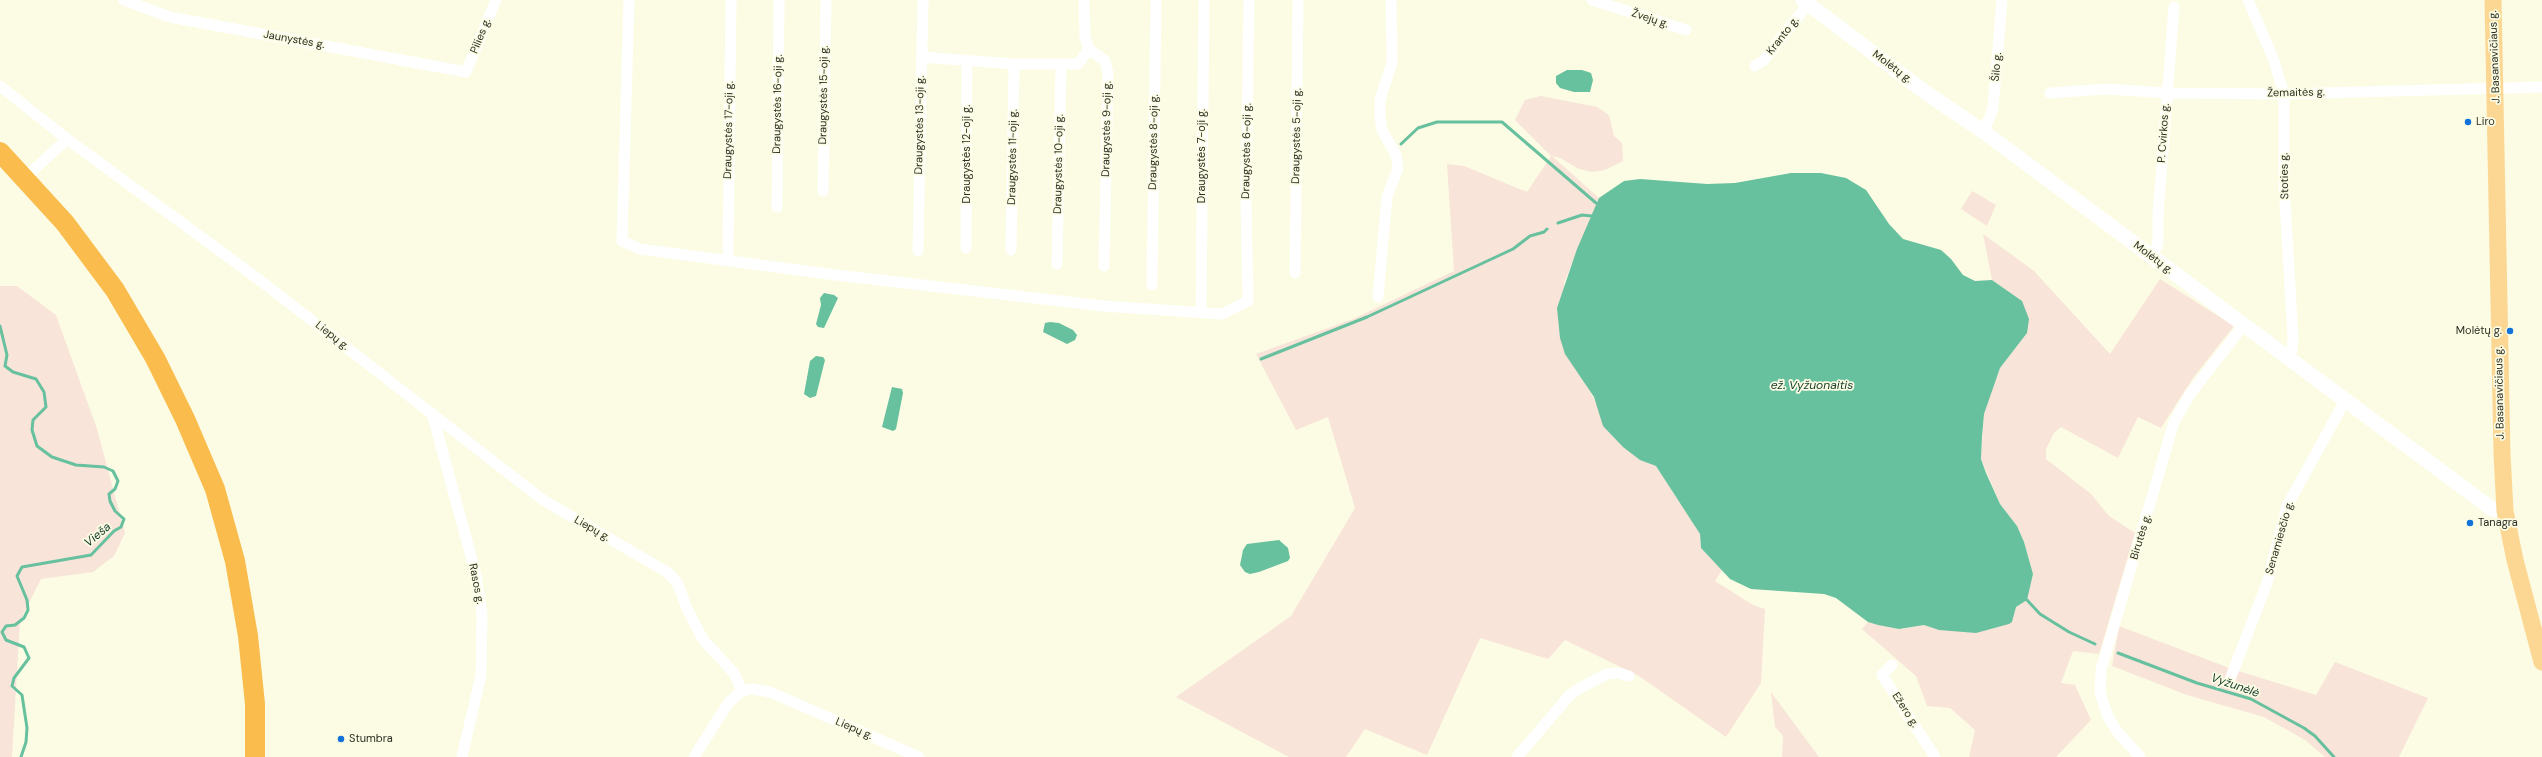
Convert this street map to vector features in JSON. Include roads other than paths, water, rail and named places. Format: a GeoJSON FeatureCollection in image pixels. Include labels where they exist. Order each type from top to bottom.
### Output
{"type":"FeatureCollection","features":[{"type":"Feature","properties":{"kind":"highway"},"geometry":{"type":"LineString","coordinates":[[0,152],[65,223],[115,290],[155,358],[185,419],[215,489],[235,562],[248,636],[255,704],[255,757]]}},
{"type":"Feature","properties":{"kind":"main road","name":"J. Basanavičiaus g."},"geometry":{"type":"LineString","coordinates":[[2493,0],[2496,89],[2502,446],[2505,511],[2515,560],[2541,657]]}},
{"type":"Feature","properties":{"kind":"street","name":"Jaunystės g."},"geometry":{"type":"LineString","coordinates":[[124,0],[170,17],[466,72]]}},
{"type":"Feature","properties":{"kind":"street","name":"Pilies g."},"geometry":{"type":"LineString","coordinates":[[466,72],[496,0]]}},
{"type":"Feature","properties":{"kind":"street"},"geometry":{"type":"LineString","coordinates":[[629,0],[622,241],[640,249],[828,274],[1103,306],[1201,312]]}},
{"type":"Feature","properties":{"kind":"street","name":"Draugystės 17-oji g."},"geometry":{"type":"LineString","coordinates":[[728,260],[731,0]]}},
{"type":"Feature","properties":{"kind":"street","name":"Draugystės 16-oji g."},"geometry":{"type":"LineString","coordinates":[[777,207],[779,0]]}},
{"type":"Feature","properties":{"kind":"street","name":"Draugystės 15-oji g."},"geometry":{"type":"LineString","coordinates":[[823,191],[826,0]]}},
{"type":"Feature","properties":{"kind":"street","name":"Draugystės 13-oji g."},"geometry":{"type":"LineString","coordinates":[[918,251],[923,0]]}},
{"type":"Feature","properties":{"kind":"street"},"geometry":{"type":"LineString","coordinates":[[922,58],[1014,64],[1078,64],[1089,49],[1085,36],[1084,0]]}},
{"type":"Feature","properties":{"kind":"street","name":"Draugystės 8-oji g."},"geometry":{"type":"LineString","coordinates":[[1152,285],[1156,0]]}},
{"type":"Feature","properties":{"kind":"street","name":"Draugystės 7-oji g."},"geometry":{"type":"LineString","coordinates":[[1201,312],[1204,0]]}},
{"type":"Feature","properties":{"kind":"street","name":"Draugystės 6-oji g."},"geometry":{"type":"LineString","coordinates":[[1201,312],[1222,314],[1248,301],[1246,200],[1249,0]]}},
{"type":"Feature","properties":{"kind":"street","name":"Draugystės 5-oji g."},"geometry":{"type":"LineString","coordinates":[[1295,273],[1298,0]]}},
{"type":"Feature","properties":{"kind":"street"},"geometry":{"type":"LineString","coordinates":[[1378,297],[1385,209],[1389,187],[1398,168],[1396,155],[1382,130],[1380,117],[1382,90],[1392,62],[1391,0]]}},
{"type":"Feature","properties":{"kind":"street","name":"Žvejų g."},"geometry":{"type":"LineString","coordinates":[[1592,0],[1686,30]]}},
{"type":"Feature","properties":{"kind":"street","name":"Šilo g."},"geometry":{"type":"LineString","coordinates":[[1984,132],[1993,108],[2002,0]]}},
{"type":"Feature","properties":{"kind":"street","name":"Stoties g."},"geometry":{"type":"LineString","coordinates":[[2248,0],[2273,58],[2284,94],[2285,192],[2293,338],[2288,358]]}},
{"type":"Feature","properties":{"kind":"street","name":"Molėtų g."},"geometry":{"type":"LineString","coordinates":[[1806,2],[1922,90],[1984,132],[2243,326],[2492,509],[2505,511]]}},
{"type":"Feature","properties":{"kind":"street","name":"Kranto g."},"geometry":{"type":"LineString","coordinates":[[1756,66],[1764,60],[1806,2]]}},
{"type":"Feature","properties":{"kind":"street","name":"P. Cvirkos g."},"geometry":{"type":"LineString","coordinates":[[2152,258],[2158,243],[2174,7]]}},
{"type":"Feature","properties":{"kind":"street","name":"Draugystės 9-oji g."},"geometry":{"type":"LineString","coordinates":[[1089,49],[1105,61],[1108,74],[1104,266]]}},
{"type":"Feature","properties":{"kind":"street","name":"Draugystės 12-oji g."},"geometry":{"type":"LineString","coordinates":[[966,248],[967,61]]}},
{"type":"Feature","properties":{"kind":"street","name":"Draugystės 11-oji g."},"geometry":{"type":"LineString","coordinates":[[1011,250],[1014,64]]}},
{"type":"Feature","properties":{"kind":"street","name":"Draugystės 10-oji g."},"geometry":{"type":"LineString","coordinates":[[1057,264],[1061,64]]}},
{"type":"Feature","properties":{"kind":"street","name":"Liepų g."},"geometry":{"type":"LineString","coordinates":[[0,86],[67,139],[257,278],[543,500],[666,572],[678,584],[687,609],[704,641],[734,673],[742,690],[752,688],[770,692],[919,757]]}},
{"type":"Feature","properties":{"kind":"street","name":"Žemaitės g."},"geometry":{"type":"LineString","coordinates":[[2050,93],[2106,89],[2167,93],[2284,94],[2542,88]]}},
{"type":"Feature","properties":{"kind":"street"},"geometry":{"type":"LineString","coordinates":[[25,178],[67,139]]}},
{"type":"Feature","properties":{"kind":"street","name":"Birutės g."},"geometry":{"type":"LineString","coordinates":[[2140,757],[2117,731],[2105,710],[2100,692],[2101,670],[2174,422],[2190,394],[2243,326]]}},
{"type":"Feature","properties":{"kind":"street","name":"Senamiesčio g."},"geometry":{"type":"LineString","coordinates":[[2229,682],[2267,583],[2287,506],[2345,400]]}},
{"type":"Feature","properties":{"kind":"street","name":"Rasos g."},"geometry":{"type":"LineString","coordinates":[[432,414],[475,571],[482,614],[481,675],[462,757]]}},
{"type":"Feature","properties":{"kind":"street","name":"Ežero g."},"geometry":{"type":"LineString","coordinates":[[1892,665],[1882,675],[1936,757]]}},
{"type":"Feature","properties":{"kind":"street"},"geometry":{"type":"LineString","coordinates":[[1517,757],[1569,696],[1580,688],[1607,674],[1618,673],[1629,676]]}},
{"type":"Feature","properties":{"kind":"street"},"geometry":{"type":"LineString","coordinates":[[694,757],[721,712],[742,690]]}},
{"type":"Feature","properties":{"kind":"water"},"geometry":{"type":"Polygon","coordinates":[[[1567,70],[1582,70],[1591,73],[1593,80],[1590,92],[1574,92],[1560,88],[1556,83],[1556,76],[1567,70]]]}},
{"type":"Feature","properties":{"kind":"water","name":"ež. Vyžuonaitis"},"geometry":{"type":"Polygon","coordinates":[[[1791,173],[1821,173],[1846,178],[1866,190],[1889,224],[1903,239],[1941,250],[1951,259],[1963,275],[1975,281],[1992,280],[2022,301],[2029,319],[2027,333],[2000,368],[1984,414],[1981,459],[2000,504],[2017,526],[2024,542],[2033,574],[2027,600],[2016,607],[2012,622],[2009,624],[1976,633],[1939,630],[1924,625],[1899,629],[1868,622],[1836,598],[1824,594],[1751,589],[1730,579],[1701,548],[1700,534],[1656,466],[1640,460],[1623,447],[1603,426],[1594,397],[1565,354],[1560,338],[1557,308],[1577,249],[1599,198],[1624,181],[1640,179],[1707,184],[1735,183],[1791,173]]]}},
{"type":"Feature","properties":{"kind":"water"},"geometry":{"type":"Polygon","coordinates":[[[824,293],[834,295],[838,298],[824,328],[818,327],[816,324],[821,305],[820,298],[824,293]]]}},
{"type":"Feature","properties":{"kind":"water"},"geometry":{"type":"Polygon","coordinates":[[[1045,323],[1059,323],[1073,330],[1077,335],[1075,340],[1067,344],[1043,332],[1045,323]]]}},
{"type":"Feature","properties":{"kind":"water"},"geometry":{"type":"Polygon","coordinates":[[[816,356],[823,357],[825,360],[816,396],[810,398],[804,394],[810,361],[816,356]]]}},
{"type":"Feature","properties":{"kind":"water"},"geometry":{"type":"Polygon","coordinates":[[[892,387],[902,389],[903,393],[896,429],[893,431],[882,427],[892,387]]]}},
{"type":"Feature","properties":{"kind":"water"},"geometry":{"type":"Polygon","coordinates":[[[1279,540],[1288,548],[1290,558],[1288,561],[1259,572],[1250,574],[1245,572],[1240,565],[1243,550],[1247,544],[1279,540]]]}},
{"type":"Feature","properties":{"kind":"waterway"},"geometry":{"type":"LineString","coordinates":[[1401,144],[1418,128],[1437,122],[1502,122],[1596,203]]}},
{"type":"Feature","properties":{"kind":"waterway"},"geometry":{"type":"LineString","coordinates":[[1558,223],[1582,215],[1592,216]]}},
{"type":"Feature","properties":{"kind":"waterway"},"geometry":{"type":"LineString","coordinates":[[1261,359],[1367,317],[1513,249],[1530,236],[1544,232],[1547,229]]}},
{"type":"Feature","properties":{"kind":"waterway","name":"Vieša"},"geometry":{"type":"LineString","coordinates":[[0,326],[7,355],[5,366],[13,372],[36,379],[44,392],[46,407],[33,420],[32,430],[37,446],[52,457],[76,465],[104,467],[113,471],[118,481],[115,489],[109,494],[110,501],[115,511],[124,519],[121,527],[114,531],[91,555],[22,567],[17,576],[27,600],[28,610],[24,618],[15,625],[6,626],[2,632],[6,640],[24,647],[29,658],[14,678],[12,686],[22,695],[27,728],[26,742],[21,757]]}},
{"type":"Feature","properties":{"kind":"waterway","name":"Vyžunėlė"},"geometry":{"type":"LineString","coordinates":[[2027,600],[2040,614],[2069,632],[2095,644]]}},
{"type":"Feature","properties":{"kind":"waterway","name":"Vyžunėlė"},"geometry":{"type":"LineString","coordinates":[[2118,653],[2197,683],[2251,699],[2304,728],[2315,736],[2334,757]]}},
{"type":"Feature","properties":{"kind":"place","name":"Liro"},"geometry":{"type":"Point","coordinates":[2468,122]}},
{"type":"Feature","properties":{"kind":"place","name":"Molėtų g."},"geometry":{"type":"Point","coordinates":[2510,331]}},
{"type":"Feature","properties":{"kind":"place","name":"Tanagra"},"geometry":{"type":"Point","coordinates":[2470,523]}},
{"type":"Feature","properties":{"kind":"place","name":"Stumbra"},"geometry":{"type":"Point","coordinates":[341,739]}}]}
